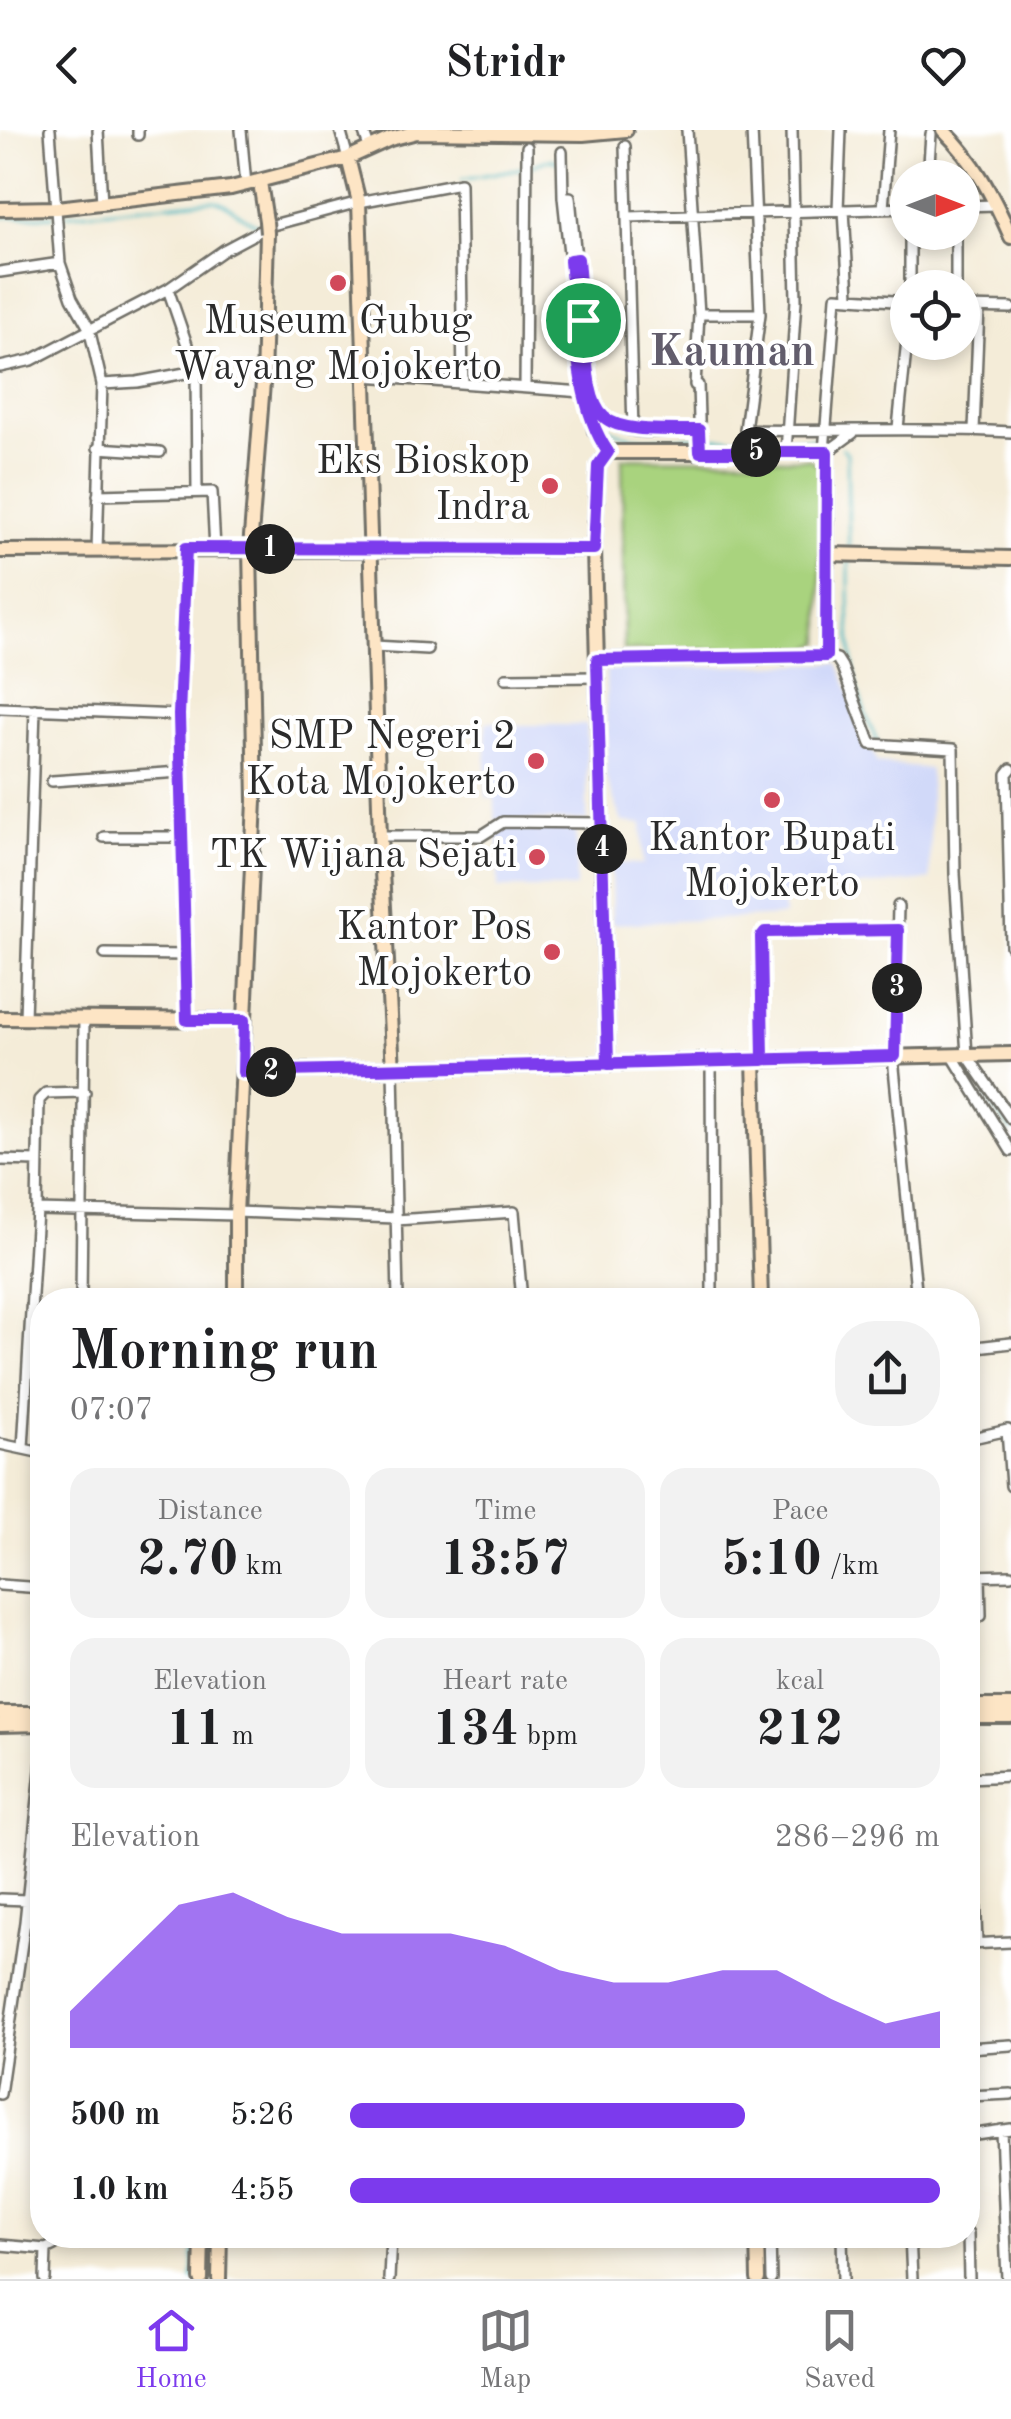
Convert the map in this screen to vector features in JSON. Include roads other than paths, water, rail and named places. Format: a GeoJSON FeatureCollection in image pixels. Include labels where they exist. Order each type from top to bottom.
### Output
{"type":"FeatureCollection","features":[{"type":"Feature","properties":{"kind":"street"},"geometry":{"type":"LineString","coordinates":[[50,130],[60,263],[72,298],[89,328],[102,384],[97,550]]}},
{"type":"Feature","properties":{"kind":"street"},"geometry":{"type":"LineString","coordinates":[[98,130],[102,204]]}},
{"type":"Feature","properties":{"kind":"street"},"geometry":{"type":"LineString","coordinates":[[236,1288],[236,1214],[256,801],[250,549],[262,383],[267,227],[241,130]]}},
{"type":"Feature","properties":{"kind":"street"},"geometry":{"type":"LineString","coordinates":[[340,130],[358,200],[380,836],[393,1069],[398,1288]]}},
{"type":"Feature","properties":{"kind":"street"},"geometry":{"type":"LineString","coordinates":[[363,130],[369,147]]}},
{"type":"Feature","properties":{"kind":"street"},"geometry":{"type":"LineString","coordinates":[[0,209],[58,214],[102,204],[253,184],[348,158],[417,132],[626,130]]}},
{"type":"Feature","properties":{"kind":"street"},"geometry":{"type":"LineString","coordinates":[[686,130],[698,314],[699,438]]}},
{"type":"Feature","properties":{"kind":"street"},"geometry":{"type":"LineString","coordinates":[[746,439],[760,314],[752,130]]}},
{"type":"Feature","properties":{"kind":"street"},"geometry":{"type":"LineString","coordinates":[[787,439],[796,306],[792,130]]}},
{"type":"Feature","properties":{"kind":"street"},"geometry":{"type":"LineString","coordinates":[[840,130],[841,210],[849,296]]}},
{"type":"Feature","properties":{"kind":"street"},"geometry":{"type":"LineString","coordinates":[[883,209],[888,130]]}},
{"type":"Feature","properties":{"kind":"street"},"geometry":{"type":"LineString","coordinates":[[932,160],[937,132],[973,163],[1011,237]]}},
{"type":"Feature","properties":{"kind":"street"},"geometry":{"type":"LineString","coordinates":[[626,146],[633,430]]}},
{"type":"Feature","properties":{"kind":"street"},"geometry":{"type":"LineString","coordinates":[[526,386],[527,147]]}},
{"type":"Feature","properties":{"kind":"street"},"geometry":{"type":"LineString","coordinates":[[562,152],[588,382],[594,405],[609,424],[699,438],[787,439],[827,444],[855,432]]}},
{"type":"Feature","properties":{"kind":"street"},"geometry":{"type":"LineString","coordinates":[[0,368],[32,360],[168,289],[224,250],[267,227],[358,200],[460,182],[463,382]]}},
{"type":"Feature","properties":{"kind":"street"},"geometry":{"type":"LineString","coordinates":[[980,205],[997,205]]}},
{"type":"Feature","properties":{"kind":"street"},"geometry":{"type":"LineString","coordinates":[[629,218],[890,209]]}},
{"type":"Feature","properties":{"kind":"street"},"geometry":{"type":"LineString","coordinates":[[574,260],[583,392],[593,431],[608,452]]}},
{"type":"Feature","properties":{"kind":"street"},"geometry":{"type":"LineString","coordinates":[[0,272],[60,263]]}},
{"type":"Feature","properties":{"kind":"street"},"geometry":{"type":"LineString","coordinates":[[168,289],[196,371],[197,492]]}},
{"type":"Feature","properties":{"kind":"street"},"geometry":{"type":"LineString","coordinates":[[831,658],[833,554],[827,444],[834,302],[836,297],[849,296],[890,300]]}},
{"type":"Feature","properties":{"kind":"street"},"geometry":{"type":"LineString","coordinates":[[980,308],[1011,308]]}},
{"type":"Feature","properties":{"kind":"street"},"geometry":{"type":"LineString","coordinates":[[698,314],[760,314]]}},
{"type":"Feature","properties":{"kind":"street"},"geometry":{"type":"LineString","coordinates":[[898,428],[905,360]]}},
{"type":"Feature","properties":{"kind":"street"},"geometry":{"type":"LineString","coordinates":[[974,430],[977,360]]}},
{"type":"Feature","properties":{"kind":"street"},"geometry":{"type":"LineString","coordinates":[[102,384],[196,371]]}},
{"type":"Feature","properties":{"kind":"street"},"geometry":{"type":"LineString","coordinates":[[364,376],[583,392]]}},
{"type":"Feature","properties":{"kind":"street"},"geometry":{"type":"LineString","coordinates":[[746,439],[827,444],[855,432],[898,428],[1011,432]]}},
{"type":"Feature","properties":{"kind":"street"},"geometry":{"type":"LineString","coordinates":[[608,1064],[594,549],[598,466],[608,452],[699,438]]}},
{"type":"Feature","properties":{"kind":"street"},"geometry":{"type":"LineString","coordinates":[[98,448],[160,452]]}},
{"type":"Feature","properties":{"kind":"street"},"geometry":{"type":"LineString","coordinates":[[98,496],[210,492],[214,495],[215,548]]}},
{"type":"Feature","properties":{"kind":"street"},"geometry":{"type":"LineString","coordinates":[[0,552],[186,548],[594,549]]}},
{"type":"Feature","properties":{"kind":"street"},"geometry":{"type":"LineString","coordinates":[[186,548],[179,715],[187,1020]]}},
{"type":"Feature","properties":{"kind":"street"},"geometry":{"type":"LineString","coordinates":[[833,554],[1011,558]]}},
{"type":"Feature","properties":{"kind":"street"},"geometry":{"type":"LineString","coordinates":[[374,646],[427,649]]}},
{"type":"Feature","properties":{"kind":"street"},"geometry":{"type":"LineString","coordinates":[[597,660],[831,658],[842,667],[872,744],[953,749],[967,1051],[1011,1119]]}},
{"type":"Feature","properties":{"kind":"street"},"geometry":{"type":"LineString","coordinates":[[506,678],[598,677]]}},
{"type":"Feature","properties":{"kind":"street"},"geometry":{"type":"LineString","coordinates":[[0,708],[179,715]]}},
{"type":"Feature","properties":{"kind":"street"},"geometry":{"type":"LineString","coordinates":[[25,1018],[35,709]]}},
{"type":"Feature","properties":{"kind":"street"},"geometry":{"type":"LineString","coordinates":[[1011,769],[1007,774],[1011,946]]}},
{"type":"Feature","properties":{"kind":"street"},"geometry":{"type":"LineString","coordinates":[[52,781],[180,772]]}},
{"type":"Feature","properties":{"kind":"street"},"geometry":{"type":"LineString","coordinates":[[380,836],[481,836],[503,822],[602,824]]}},
{"type":"Feature","properties":{"kind":"street"},"geometry":{"type":"LineString","coordinates":[[104,837],[182,836]]}},
{"type":"Feature","properties":{"kind":"street"},"geometry":{"type":"LineString","coordinates":[[898,906],[895,1056],[916,1288]]}},
{"type":"Feature","properties":{"kind":"street"},"geometry":{"type":"LineString","coordinates":[[760,1288],[758,1060],[762,933],[898,930]]}},
{"type":"Feature","properties":{"kind":"street"},"geometry":{"type":"LineString","coordinates":[[105,954],[186,954]]}},
{"type":"Feature","properties":{"kind":"street"},"geometry":{"type":"LineString","coordinates":[[0,1018],[244,1020]]}},
{"type":"Feature","properties":{"kind":"street"},"geometry":{"type":"LineString","coordinates":[[81,1288],[84,1018]]}},
{"type":"Feature","properties":{"kind":"street"},"geometry":{"type":"LineString","coordinates":[[243,1072],[952,1055],[967,1051],[1011,1054]]}},
{"type":"Feature","properties":{"kind":"street"},"geometry":{"type":"LineString","coordinates":[[952,1055],[1010,1148]]}},
{"type":"Feature","properties":{"kind":"street"},"geometry":{"type":"LineString","coordinates":[[710,1061],[712,1288]]}},
{"type":"Feature","properties":{"kind":"street"},"geometry":{"type":"LineString","coordinates":[[33,1288],[40,1096],[85,1092]]}},
{"type":"Feature","properties":{"kind":"street"},"geometry":{"type":"LineString","coordinates":[[0,1160],[37,1161]]}},
{"type":"Feature","properties":{"kind":"street"},"geometry":{"type":"LineString","coordinates":[[38,1210],[396,1219],[514,1212],[521,1288]]}},
{"type":"Feature","properties":{"kind":"street"},"geometry":{"type":"LineString","coordinates":[[23,1448],[30,1342]]}},
{"type":"Feature","properties":{"kind":"street"},"geometry":{"type":"LineString","coordinates":[[980,1346],[1011,1342]]}},
{"type":"Feature","properties":{"kind":"street"},"geometry":{"type":"LineString","coordinates":[[980,1437],[1009,1430],[1011,1486]]}},
{"type":"Feature","properties":{"kind":"street"},"geometry":{"type":"LineString","coordinates":[[0,1444],[30,1450]]}},
{"type":"Feature","properties":{"kind":"street"},"geometry":{"type":"LineString","coordinates":[[981,1616],[980,1576],[1011,1575]]}},
{"type":"Feature","properties":{"kind":"street"},"geometry":{"type":"LineString","coordinates":[[0,1584],[30,1587]]}},
{"type":"Feature","properties":{"kind":"street"},"geometry":{"type":"LineString","coordinates":[[980,1706],[1011,1706]]}},
{"type":"Feature","properties":{"kind":"street"},"geometry":{"type":"LineString","coordinates":[[0,1713],[30,1712]]}},
{"type":"Feature","properties":{"kind":"street"},"geometry":{"type":"LineString","coordinates":[[980,1717],[1011,1717]]}},
{"type":"Feature","properties":{"kind":"street"},"geometry":{"type":"LineString","coordinates":[[0,1725],[30,1724]]}},
{"type":"Feature","properties":{"kind":"street"},"geometry":{"type":"LineString","coordinates":[[980,1777],[1011,1776]]}},
{"type":"Feature","properties":{"kind":"street"},"geometry":{"type":"LineString","coordinates":[[0,2094],[30,1872]]}},
{"type":"Feature","properties":{"kind":"street"},"geometry":{"type":"LineString","coordinates":[[0,1900],[27,1900]]}},
{"type":"Feature","properties":{"kind":"street"},"geometry":{"type":"LineString","coordinates":[[25,1922],[30,1922]]}},
{"type":"Feature","properties":{"kind":"street"},"geometry":{"type":"LineString","coordinates":[[980,1944],[1011,1942]]}},
{"type":"Feature","properties":{"kind":"street"},"geometry":{"type":"LineString","coordinates":[[980,2047],[1011,2045]]}},
{"type":"Feature","properties":{"kind":"street"},"geometry":{"type":"LineString","coordinates":[[980,2095],[1011,2094]]}},
{"type":"Feature","properties":{"kind":"street"},"geometry":{"type":"LineString","coordinates":[[980,2133],[1006,2130],[1007,2279]]}},
{"type":"Feature","properties":{"kind":"street"},"geometry":{"type":"LineString","coordinates":[[0,2246],[30,2248]]}},
{"type":"Feature","properties":{"kind":"street"},"geometry":{"type":"LineString","coordinates":[[31,2248],[46,2249],[44,2279]]}},
{"type":"Feature","properties":{"kind":"street"},"geometry":{"type":"LineString","coordinates":[[201,2279],[202,2248]]}},
{"type":"Feature","properties":{"kind":"street"},"geometry":{"type":"LineString","coordinates":[[219,2279],[220,2248]]}},
{"type":"Feature","properties":{"kind":"street"},"geometry":{"type":"LineString","coordinates":[[389,2279],[390,2248]]}},
{"type":"Feature","properties":{"kind":"street"},"geometry":{"type":"LineString","coordinates":[[758,2248],[758,2279]]}},
{"type":"Feature","properties":{"kind":"street"},"geometry":{"type":"LineString","coordinates":[[770,2248],[771,2279]]}},
{"type":"Feature","properties":{"kind":"street"},"geometry":{"type":"LineString","coordinates":[[842,2248],[843,2279]]}},
{"type":"Feature","properties":{"kind":"street"},"geometry":{"type":"LineString","coordinates":[[911,2248],[912,2279]]}},
{"type":"Feature","properties":{"kind":"street"},"geometry":{"type":"LineString","coordinates":[[968,2248],[969,2279]]}},
{"type":"Feature","properties":{"kind":"waterway"},"geometry":{"type":"LineString","coordinates":[[531,166],[551,159],[559,162]]}},
{"type":"Feature","properties":{"kind":"waterway"},"geometry":{"type":"LineString","coordinates":[[462,179],[523,168]]}},
{"type":"Feature","properties":{"kind":"waterway"},"geometry":{"type":"LineString","coordinates":[[61,215],[214,200],[259,225]]}},
{"type":"Feature","properties":{"kind":"waterway"},"geometry":{"type":"LineString","coordinates":[[0,217],[53,216]]}},
{"type":"Feature","properties":{"kind":"waterway"},"geometry":{"type":"LineString","coordinates":[[593,410],[603,422],[626,435],[697,437]]}},
{"type":"Feature","properties":{"kind":"waterway"},"geometry":{"type":"LineString","coordinates":[[705,438],[742,438]]}},
{"type":"Feature","properties":{"kind":"waterway"},"geometry":{"type":"LineString","coordinates":[[750,438],[782,438]]}},
{"type":"Feature","properties":{"kind":"waterway"},"geometry":{"type":"LineString","coordinates":[[790,439],[822,439]]}},
{"type":"Feature","properties":{"kind":"waterway"},"geometry":{"type":"LineString","coordinates":[[842,448],[847,453],[849,548]]}},
{"type":"Feature","properties":{"kind":"waterway"},"geometry":{"type":"LineString","coordinates":[[849,561],[855,676],[878,743]]}},
{"type":"Feature","properties":{"kind":"waterway"},"geometry":{"type":"LineString","coordinates":[[982,1095],[1011,1131]]}},
{"type":"Feature","properties":{"kind":"waterway"},"geometry":{"type":"LineString","coordinates":[[193,2279],[194,2248]]}},
{"type":"Feature","properties":{"kind":"place","name":"Museum Gubug Wayang Mojokerto"},"geometry":{"type":"Point","coordinates":[338,283]}},
{"type":"Feature","properties":{"kind":"place","name":"Eks Bioskop Indra"},"geometry":{"type":"Point","coordinates":[550,486]}},
{"type":"Feature","properties":{"kind":"place","name":"SMP Negeri 2 Kota Mojokerto"},"geometry":{"type":"Point","coordinates":[536,761]}},
{"type":"Feature","properties":{"kind":"place","name":"Kantor Bupati Mojokerto"},"geometry":{"type":"Point","coordinates":[772,800]}},
{"type":"Feature","properties":{"kind":"place","name":"TK Wijana Sejati"},"geometry":{"type":"Point","coordinates":[537,857]}},
{"type":"Feature","properties":{"kind":"place","name":"Kantor Pos Mojokerto"},"geometry":{"type":"Point","coordinates":[552,952]}},
{"type":"Feature","properties":{"kind":"district","name":"Kauman"},"geometry":{"type":"Point","coordinates":[732,353]}}]}
